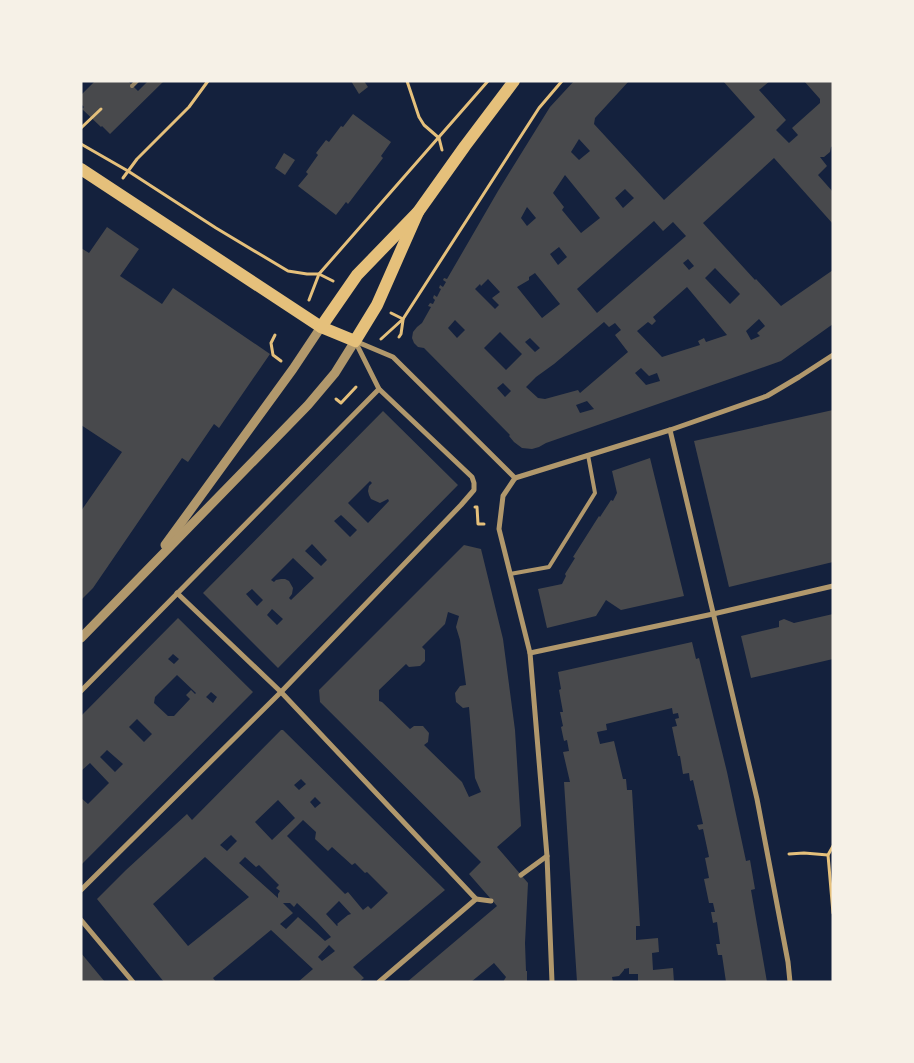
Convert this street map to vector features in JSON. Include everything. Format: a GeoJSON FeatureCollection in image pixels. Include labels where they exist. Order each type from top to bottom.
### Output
{"type":"FeatureCollection","features":[{"type":"Feature","properties":{"kind":"main road"},"geometry":{"type":"LineString","coordinates":[[321,327],[358,274],[418,212],[514,81]]}},
{"type":"Feature","properties":{"kind":"main road"},"geometry":{"type":"LineString","coordinates":[[81,169],[321,327],[355,341],[377,305],[418,212]]}},
{"type":"Feature","properties":{"kind":"street"},"geometry":{"type":"LineString","coordinates":[[147,570],[293,369],[321,327]]}},
{"type":"Feature","properties":{"kind":"street"},"geometry":{"type":"LineString","coordinates":[[355,341],[393,357],[514,478]]}},
{"type":"Feature","properties":{"kind":"street"},"geometry":{"type":"LineString","coordinates":[[81,890],[280,692],[474,490],[472,477],[379,389],[355,341]]}},
{"type":"Feature","properties":{"kind":"street"},"geometry":{"type":"LineString","coordinates":[[81,638],[308,405],[335,373],[355,341]]}},
{"type":"Feature","properties":{"kind":"street"},"geometry":{"type":"LineString","coordinates":[[552,982],[547,856],[530,653],[499,530],[503,496],[514,478],[670,430],[767,396],[799,378],[833,355]]}},
{"type":"Feature","properties":{"kind":"street"},"geometry":{"type":"LineString","coordinates":[[81,691],[379,389]]}},
{"type":"Feature","properties":{"kind":"street"},"geometry":{"type":"LineString","coordinates":[[670,430],[757,799],[788,962],[790,982]]}},
{"type":"Feature","properties":{"kind":"street"},"geometry":{"type":"LineString","coordinates":[[530,653],[833,586]]}},
{"type":"Feature","properties":{"kind":"street"},"geometry":{"type":"LineString","coordinates":[[177,593],[280,692],[476,899],[491,901]]}},
{"type":"Feature","properties":{"kind":"street"},"geometry":{"type":"LineString","coordinates":[[521,875],[547,856]]}},
{"type":"Feature","properties":{"kind":"street"},"geometry":{"type":"LineString","coordinates":[[379,982],[476,899]]}},
{"type":"Feature","properties":{"kind":"street"},"geometry":{"type":"LineString","coordinates":[[81,920],[133,982]]}},
{"type":"Feature","properties":{"kind":"lane"},"geometry":{"type":"LineString","coordinates":[[510,574],[549,567],[595,493],[588,455]]}},
{"type":"Feature","properties":{"kind":"path"},"geometry":{"type":"LineString","coordinates":[[114,191],[148,147],[189,107],[208,81]]}},
{"type":"Feature","properties":{"kind":"path"},"geometry":{"type":"LineString","coordinates":[[407,81],[419,117],[424,125],[439,138],[442,152]]}},
{"type":"Feature","properties":{"kind":"path"},"geometry":{"type":"LineString","coordinates":[[81,144],[128,171],[216,228],[288,271],[319,274],[488,81]]}},
{"type":"Feature","properties":{"kind":"path"},"geometry":{"type":"LineString","coordinates":[[372,348],[403,320],[539,108],[562,81]]}},
{"type":"Feature","properties":{"kind":"path"},"geometry":{"type":"LineString","coordinates":[[81,128],[101,109]]}},
{"type":"Feature","properties":{"kind":"path"},"geometry":{"type":"LineString","coordinates":[[399,337],[403,320]]}},
{"type":"Feature","properties":{"kind":"path"},"geometry":{"type":"LineString","coordinates":[[275,335],[271,343],[273,355],[281,361]]}},
{"type":"Feature","properties":{"kind":"path"},"geometry":{"type":"LineString","coordinates":[[336,399],[341,403],[356,387]]}},
{"type":"Feature","properties":{"kind":"path"},"geometry":{"type":"LineString","coordinates":[[461,505],[477,507],[478,524],[484,524]]}},
{"type":"Feature","properties":{"kind":"path"},"geometry":{"type":"LineString","coordinates":[[833,846],[828,855],[833,913]]}},
{"type":"Feature","properties":{"kind":"path"},"geometry":{"type":"LineString","coordinates":[[789,854],[828,855]]}},
{"type":"Feature","properties":{"kind":"building"},"geometry":{"type":"Polygon","coordinates":[[[95,81],[128,81],[138,91],[148,81],[164,81],[110,134],[82,109],[84,107],[81,104],[81,95],[95,81]]]}},
{"type":"Feature","properties":{"kind":"building"},"geometry":{"type":"Polygon","coordinates":[[[351,81],[364,81],[368,87],[359,94],[351,81]]]}},
{"type":"Feature","properties":{"kind":"building"},"geometry":{"type":"Polygon","coordinates":[[[574,81],[629,81],[595,118],[594,124],[664,200],[755,117],[723,81],[770,81],[759,90],[786,120],[776,130],[789,143],[798,135],[792,128],[820,103],[820,99],[804,81],[833,81],[833,146],[830,152],[824,157],[820,157],[827,166],[818,175],[833,192],[833,224],[774,158],[703,223],[781,306],[833,270],[833,324],[781,361],[539,447],[532,449],[522,448],[514,442],[510,435],[424,348],[418,347],[414,343],[412,338],[413,332],[422,323],[431,307],[428,306],[430,303],[433,304],[435,300],[433,298],[434,295],[437,297],[441,289],[439,288],[440,285],[443,287],[446,282],[443,280],[444,278],[447,279],[550,107],[574,81]],[[579,139],[571,152],[579,160],[590,151],[579,139]],[[565,175],[553,193],[564,207],[562,210],[581,233],[600,218],[565,175]],[[625,189],[615,198],[623,208],[634,198],[625,189]],[[527,207],[521,218],[527,226],[536,218],[527,207]],[[654,221],[577,289],[597,313],[686,236],[673,222],[663,231],[654,221]],[[559,247],[550,254],[558,265],[567,257],[559,247]],[[688,259],[683,263],[689,270],[694,266],[688,259]],[[715,268],[705,278],[730,304],[740,294],[715,268]],[[535,273],[529,277],[529,280],[517,287],[542,318],[560,304],[535,273]],[[488,279],[475,289],[495,309],[499,305],[492,298],[500,292],[488,279]],[[687,287],[653,317],[656,321],[652,325],[648,322],[637,331],[662,357],[700,345],[698,341],[704,338],[706,342],[727,335],[687,287]],[[759,319],[746,331],[751,340],[760,336],[757,333],[765,326],[759,319]],[[455,320],[448,328],[457,338],[465,330],[455,320]],[[604,322],[536,377],[526,387],[538,398],[545,399],[578,390],[580,393],[628,352],[615,335],[621,330],[615,323],[609,327],[604,322]],[[500,332],[484,348],[506,370],[522,354],[500,332]],[[530,338],[525,342],[535,352],[540,348],[530,338]],[[641,368],[635,373],[646,385],[660,381],[657,373],[649,376],[641,368]],[[503,383],[497,388],[505,397],[511,391],[503,383]],[[587,401],[576,405],[580,413],[594,409],[587,401]]]}},
{"type":"Feature","properties":{"kind":"building"},"geometry":{"type":"Polygon","coordinates":[[[353,114],[391,142],[381,156],[383,158],[348,204],[346,202],[336,215],[298,186],[308,174],[306,172],[318,155],[316,153],[326,140],[329,142],[353,114]]]}},
{"type":"Feature","properties":{"kind":"building"},"geometry":{"type":"Polygon","coordinates":[[[284,153],[295,160],[285,175],[275,168],[284,153]]]}},
{"type":"Feature","properties":{"kind":"building"},"geometry":{"type":"Polygon","coordinates":[[[107,227],[139,249],[120,276],[162,304],[173,288],[270,354],[219,428],[214,424],[188,462],[182,458],[93,588],[81,600],[81,511],[122,452],[81,425],[81,248],[89,253],[107,227]]]}},
{"type":"Feature","properties":{"kind":"building"},"geometry":{"type":"Polygon","coordinates":[[[833,410],[833,562],[729,587],[694,441],[833,410]]]}},
{"type":"Feature","properties":{"kind":"building"},"geometry":{"type":"Polygon","coordinates":[[[383,411],[458,485],[278,668],[203,593],[383,411]],[[370,481],[348,503],[368,523],[389,501],[388,499],[380,503],[371,499],[368,491],[372,483],[370,481]],[[341,515],[334,521],[350,537],[357,530],[341,515]],[[312,544],[305,551],[321,566],[327,560],[312,544]],[[293,558],[271,580],[274,582],[281,579],[289,581],[293,588],[289,598],[291,600],[314,578],[293,558]],[[252,589],[246,594],[257,606],[263,600],[252,589]],[[272,609],[267,615],[277,625],[283,619],[272,609]]]}},
{"type":"Feature","properties":{"kind":"building"},"geometry":{"type":"Polygon","coordinates":[[[650,458],[684,596],[621,610],[606,600],[596,616],[547,628],[538,589],[562,584],[566,576],[565,574],[575,558],[573,557],[599,516],[611,500],[613,501],[617,493],[612,471],[650,458]]]}},
{"type":"Feature","properties":{"kind":"building"},"geometry":{"type":"Polygon","coordinates":[[[464,545],[481,549],[503,639],[515,730],[521,826],[497,847],[528,883],[525,943],[527,982],[503,982],[506,977],[494,963],[471,982],[407,982],[497,906],[469,874],[481,862],[320,702],[319,690],[464,545]],[[448,612],[445,624],[422,647],[425,650],[425,661],[420,666],[409,667],[406,664],[379,690],[379,701],[410,729],[414,726],[423,726],[429,733],[428,742],[424,745],[462,782],[469,797],[481,792],[475,778],[469,707],[463,708],[456,702],[455,693],[460,686],[466,685],[460,640],[456,627],[459,616],[448,612]]]}},
{"type":"Feature","properties":{"kind":"building"},"geometry":{"type":"Polygon","coordinates":[[[833,614],[833,659],[751,678],[741,636],[779,627],[779,621],[784,619],[794,623],[833,614]]]}},
{"type":"Feature","properties":{"kind":"building"},"geometry":{"type":"Polygon","coordinates":[[[178,618],[253,692],[81,865],[81,798],[88,804],[109,783],[90,763],[81,771],[81,716],[178,618]],[[173,654],[168,659],[174,664],[179,659],[173,654]],[[177,675],[155,697],[154,703],[168,716],[174,716],[190,699],[186,695],[191,690],[196,693],[177,675]],[[211,692],[206,697],[213,703],[217,697],[211,692]],[[137,719],[129,727],[144,742],[152,734],[137,719]],[[107,750],[100,757],[115,772],[123,764],[107,750]]]}},
{"type":"Feature","properties":{"kind":"building"},"geometry":{"type":"Polygon","coordinates":[[[692,642],[696,659],[699,658],[727,772],[746,861],[750,860],[755,889],[751,890],[767,982],[726,982],[722,955],[718,955],[716,944],[720,944],[717,922],[713,923],[711,912],[715,912],[713,903],[709,903],[704,879],[709,878],[705,858],[709,857],[703,829],[699,830],[697,825],[703,824],[693,780],[690,781],[689,773],[683,774],[680,756],[678,756],[672,727],[677,726],[675,719],[679,718],[678,713],[673,714],[672,708],[606,724],[607,730],[597,732],[600,744],[614,741],[623,779],[626,779],[627,790],[632,790],[640,926],[636,926],[636,940],[658,938],[659,952],[652,953],[653,970],[673,968],[674,982],[638,982],[638,974],[629,974],[629,968],[624,969],[619,976],[612,977],[613,982],[577,982],[564,782],[570,782],[563,752],[569,751],[567,740],[564,741],[561,727],[563,726],[560,712],[563,712],[558,672],[692,642]]]}},
{"type":"Feature","properties":{"kind":"building"},"geometry":{"type":"Polygon","coordinates":[[[283,730],[445,890],[353,967],[364,978],[359,982],[298,982],[313,969],[271,930],[213,978],[216,982],[164,982],[97,899],[187,814],[192,820],[283,730]],[[301,779],[294,785],[299,790],[306,784],[301,779]],[[315,797],[310,802],[315,808],[321,803],[315,797]],[[278,800],[255,822],[272,840],[295,818],[278,800]],[[303,820],[287,836],[345,894],[348,892],[363,910],[368,906],[371,909],[388,893],[355,863],[352,865],[332,847],[328,851],[315,839],[316,832],[303,820]],[[231,835],[220,845],[227,851],[237,841],[231,835]],[[205,857],[153,904],[188,946],[249,897],[205,857]],[[245,857],[239,863],[278,898],[280,891],[276,888],[279,885],[259,865],[256,867],[245,857]],[[339,901],[326,914],[337,926],[337,924],[351,914],[339,901]],[[283,903],[293,913],[280,924],[286,929],[298,917],[325,941],[331,937],[297,903],[294,907],[290,903],[283,903]],[[329,945],[318,957],[322,961],[335,951],[329,945]]]}},
{"type":"Feature","properties":{"kind":"building"},"geometry":{"type":"Polygon","coordinates":[[[81,953],[105,982],[81,982],[81,953]]]}},
{"type":"Feature","properties":{"kind":"railway"},"geometry":{"type":"LineString","coordinates":[[132,86],[137,81]]}}]}
